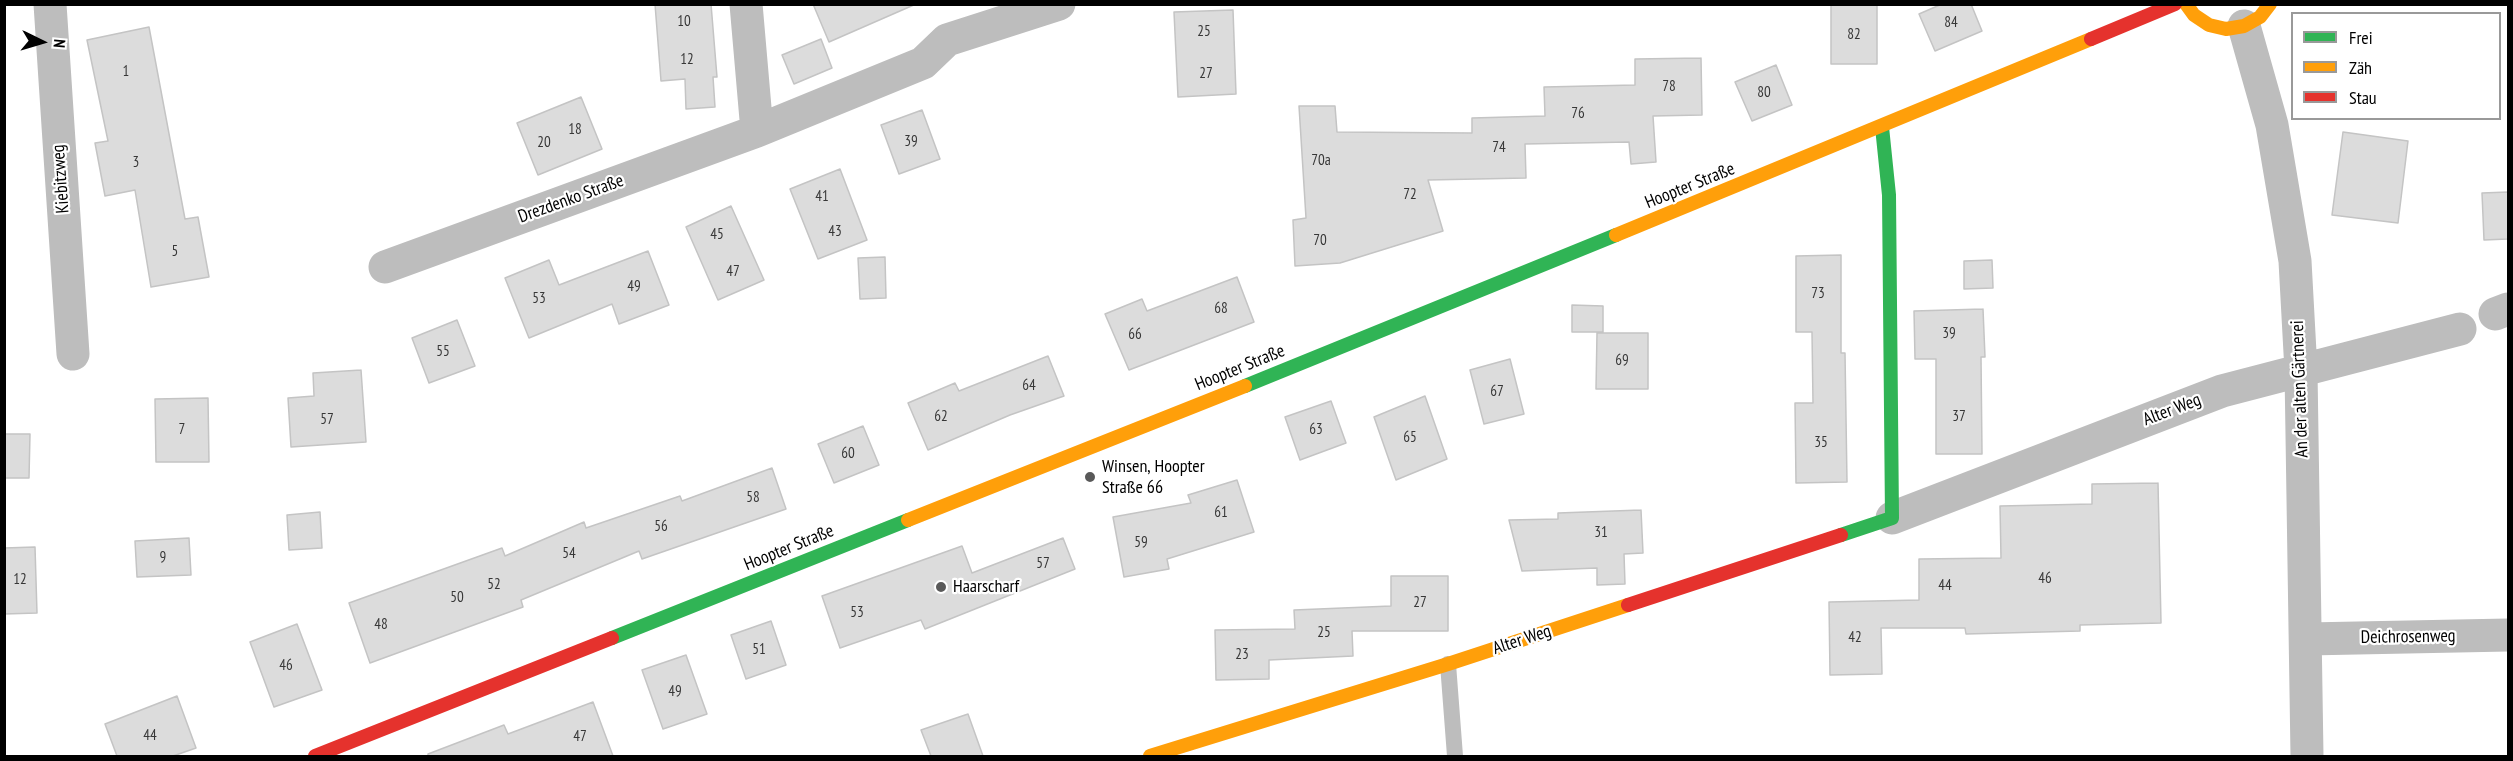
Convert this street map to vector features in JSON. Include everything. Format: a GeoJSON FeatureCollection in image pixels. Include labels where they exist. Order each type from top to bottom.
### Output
{"type":"FeatureCollection","features":[{"type":"Feature","properties":{"kind":"street","name":"Kiebitzweg"},"geometry":{"type":"LineString","coordinates":[[50,4],[73,354]]}},
{"type":"Feature","properties":{"kind":"street"},"geometry":{"type":"LineString","coordinates":[[746,4],[757,131]]}},
{"type":"Feature","properties":{"kind":"street","name":"Drezdenko Straße"},"geometry":{"type":"LineString","coordinates":[[385,267],[757,131],[923,63],[947,40],[1059,4]]}},
{"type":"Feature","properties":{"kind":"street","name":"Hoopter Straße"},"geometry":{"type":"LineString","coordinates":[[315,756],[1281,372],[1882,127],[2175,4]]}},
{"type":"Feature","properties":{"kind":"street"},"geometry":{"type":"LineString","coordinates":[[2186,4],[2194,15],[2209,25],[2226,29],[2244,26],[2260,18],[2270,4]]}},
{"type":"Feature","properties":{"kind":"street","name":"An der alten Gärtnerei"},"geometry":{"type":"LineString","coordinates":[[2244,26],[2272,125],[2295,261],[2301,371],[2307,639],[2307,756]]}},
{"type":"Feature","properties":{"kind":"street"},"geometry":{"type":"LineString","coordinates":[[1882,127],[1889,195],[1892,518]]}},
{"type":"Feature","properties":{"kind":"street","name":"Alter Weg"},"geometry":{"type":"LineString","coordinates":[[1150,756],[1448,664],[1892,518],[2222,391],[2460,329]]}},
{"type":"Feature","properties":{"kind":"street","name":"Deichrosenweg"},"geometry":{"type":"LineString","coordinates":[[2307,639],[2508,635]]}},
{"type":"Feature","properties":{"kind":"lane"},"geometry":{"type":"LineString","coordinates":[[1448,664],[1455,756]]}},
{"type":"Feature","properties":{"kind":"building"},"geometry":{"type":"Polygon","coordinates":[[[655,4],[711,4],[717,77],[713,77],[715,107],[686,109],[685,79],[661,81],[655,4]]]}},
{"type":"Feature","properties":{"kind":"building"},"geometry":{"type":"Polygon","coordinates":[[[813,4],[916,4],[829,42],[813,4]]]}},
{"type":"Feature","properties":{"kind":"building"},"geometry":{"type":"Polygon","coordinates":[[[1942,4],[1971,4],[1982,31],[1935,51],[1919,14],[1942,4]]]}},
{"type":"Feature","properties":{"kind":"building"},"geometry":{"type":"Polygon","coordinates":[[[1831,5],[1877,5],[1877,64],[1831,64],[1831,5]]]}},
{"type":"Feature","properties":{"kind":"building"},"geometry":{"type":"Polygon","coordinates":[[[1233,10],[1236,94],[1178,97],[1174,12],[1233,10]]]}},
{"type":"Feature","properties":{"kind":"building"},"geometry":{"type":"Polygon","coordinates":[[[149,27],[185,219],[198,217],[209,277],[151,287],[135,190],[105,196],[95,143],[108,141],[87,40],[149,27]]]}},
{"type":"Feature","properties":{"kind":"building"},"geometry":{"type":"Polygon","coordinates":[[[821,39],[832,68],[794,84],[782,55],[821,39]]]}},
{"type":"Feature","properties":{"kind":"building"},"geometry":{"type":"Polygon","coordinates":[[[1701,58],[1702,115],[1653,116],[1656,162],[1631,164],[1629,142],[1525,144],[1526,178],[1428,180],[1443,231],[1340,263],[1295,266],[1293,220],[1306,218],[1299,106],[1335,106],[1337,132],[1472,133],[1472,118],[1545,116],[1544,87],[1635,85],[1635,59],[1701,58]]]}},
{"type":"Feature","properties":{"kind":"building"},"geometry":{"type":"Polygon","coordinates":[[[1776,65],[1792,105],[1752,121],[1735,82],[1776,65]]]}},
{"type":"Feature","properties":{"kind":"building"},"geometry":{"type":"Polygon","coordinates":[[[581,97],[602,149],[538,175],[517,123],[581,97]]]}},
{"type":"Feature","properties":{"kind":"building"},"geometry":{"type":"Polygon","coordinates":[[[922,110],[940,159],[899,174],[881,125],[922,110]]]}},
{"type":"Feature","properties":{"kind":"building"},"geometry":{"type":"Polygon","coordinates":[[[2343,132],[2408,141],[2398,223],[2332,215],[2343,132]]]}},
{"type":"Feature","properties":{"kind":"building"},"geometry":{"type":"Polygon","coordinates":[[[840,169],[867,240],[818,259],[790,189],[840,169]]]}},
{"type":"Feature","properties":{"kind":"building"},"geometry":{"type":"Polygon","coordinates":[[[2508,192],[2508,239],[2484,240],[2482,193],[2508,192]]]}},
{"type":"Feature","properties":{"kind":"building"},"geometry":{"type":"Polygon","coordinates":[[[731,206],[764,280],[718,300],[686,227],[731,206]]]}},
{"type":"Feature","properties":{"kind":"building"},"geometry":{"type":"Polygon","coordinates":[[[648,251],[669,305],[619,324],[612,304],[529,338],[505,278],[549,260],[559,285],[648,251]]]}},
{"type":"Feature","properties":{"kind":"building"},"geometry":{"type":"Polygon","coordinates":[[[1841,255],[1841,353],[1845,353],[1847,482],[1796,483],[1795,403],[1813,403],[1812,332],[1796,332],[1796,256],[1841,255]]]}},
{"type":"Feature","properties":{"kind":"building"},"geometry":{"type":"Polygon","coordinates":[[[885,257],[886,298],[860,299],[858,258],[885,257]]]}},
{"type":"Feature","properties":{"kind":"building"},"geometry":{"type":"Polygon","coordinates":[[[1992,260],[1993,288],[1964,289],[1964,261],[1992,260]]]}},
{"type":"Feature","properties":{"kind":"building"},"geometry":{"type":"Polygon","coordinates":[[[1237,277],[1254,322],[1129,370],[1105,314],[1142,299],[1147,311],[1237,277]]]}},
{"type":"Feature","properties":{"kind":"building"},"geometry":{"type":"Polygon","coordinates":[[[1572,305],[1603,306],[1603,332],[1572,332],[1572,305]]]}},
{"type":"Feature","properties":{"kind":"building"},"geometry":{"type":"Polygon","coordinates":[[[1983,309],[1985,357],[1981,357],[1982,454],[1936,454],[1936,359],[1915,359],[1914,311],[1983,309]]]}},
{"type":"Feature","properties":{"kind":"building"},"geometry":{"type":"Polygon","coordinates":[[[457,320],[475,366],[429,383],[412,338],[457,320]]]}},
{"type":"Feature","properties":{"kind":"building"},"geometry":{"type":"Polygon","coordinates":[[[1597,333],[1648,333],[1648,389],[1596,389],[1597,333]]]}},
{"type":"Feature","properties":{"kind":"building"},"geometry":{"type":"Polygon","coordinates":[[[1048,356],[1064,396],[1010,415],[928,450],[908,403],[955,383],[959,391],[1048,356]]]}},
{"type":"Feature","properties":{"kind":"building"},"geometry":{"type":"Polygon","coordinates":[[[1510,359],[1524,414],[1484,424],[1470,370],[1510,359]]]}},
{"type":"Feature","properties":{"kind":"building"},"geometry":{"type":"Polygon","coordinates":[[[361,370],[366,442],[291,447],[288,398],[314,396],[313,373],[361,370]]]}},
{"type":"Feature","properties":{"kind":"building"},"geometry":{"type":"Polygon","coordinates":[[[1425,396],[1447,459],[1396,480],[1374,417],[1425,396]]]}},
{"type":"Feature","properties":{"kind":"building"},"geometry":{"type":"Polygon","coordinates":[[[208,398],[209,462],[156,462],[155,399],[208,398]]]}},
{"type":"Feature","properties":{"kind":"building"},"geometry":{"type":"Polygon","coordinates":[[[1331,401],[1346,443],[1300,460],[1285,417],[1331,401]]]}},
{"type":"Feature","properties":{"kind":"building"},"geometry":{"type":"Polygon","coordinates":[[[863,426],[879,465],[834,483],[818,444],[863,426]]]}},
{"type":"Feature","properties":{"kind":"building"},"geometry":{"type":"Polygon","coordinates":[[[4,434],[30,434],[29,478],[4,478],[4,434]]]}},
{"type":"Feature","properties":{"kind":"building"},"geometry":{"type":"Polygon","coordinates":[[[772,468],[786,509],[642,559],[639,551],[521,600],[523,607],[370,663],[349,603],[502,548],[505,556],[584,522],[586,528],[680,496],[682,501],[772,468]]]}},
{"type":"Feature","properties":{"kind":"building"},"geometry":{"type":"Polygon","coordinates":[[[1237,480],[1254,532],[1167,559],[1169,569],[1124,577],[1113,517],[1191,503],[1188,495],[1237,480]]]}},
{"type":"Feature","properties":{"kind":"building"},"geometry":{"type":"Polygon","coordinates":[[[2158,483],[2161,623],[2080,625],[2080,631],[1966,634],[1965,628],[1881,628],[1882,674],[1830,675],[1829,602],[1919,600],[1919,559],[2001,558],[2000,506],[2092,504],[2092,484],[2158,483]]]}},
{"type":"Feature","properties":{"kind":"building"},"geometry":{"type":"Polygon","coordinates":[[[1641,510],[1643,553],[1624,554],[1625,584],[1597,585],[1597,568],[1522,571],[1509,520],[1558,519],[1558,513],[1641,510]]]}},
{"type":"Feature","properties":{"kind":"building"},"geometry":{"type":"Polygon","coordinates":[[[320,512],[322,548],[289,550],[287,515],[320,512]]]}},
{"type":"Feature","properties":{"kind":"building"},"geometry":{"type":"Polygon","coordinates":[[[189,538],[191,575],[137,577],[135,541],[189,538]]]}},
{"type":"Feature","properties":{"kind":"building"},"geometry":{"type":"Polygon","coordinates":[[[1063,538],[1075,569],[925,629],[921,620],[840,648],[822,596],[962,546],[972,573],[1063,538]]]}},
{"type":"Feature","properties":{"kind":"building"},"geometry":{"type":"Polygon","coordinates":[[[35,547],[37,613],[4,614],[4,548],[35,547]]]}},
{"type":"Feature","properties":{"kind":"building"},"geometry":{"type":"Polygon","coordinates":[[[1391,576],[1448,576],[1448,631],[1352,631],[1353,656],[1269,660],[1269,679],[1216,680],[1215,630],[1295,629],[1294,610],[1391,606],[1391,576]]]}},
{"type":"Feature","properties":{"kind":"building"},"geometry":{"type":"Polygon","coordinates":[[[771,621],[786,665],[746,679],[731,635],[771,621]]]}},
{"type":"Feature","properties":{"kind":"building"},"geometry":{"type":"Polygon","coordinates":[[[297,624],[322,690],[274,707],[250,642],[297,624]]]}},
{"type":"Feature","properties":{"kind":"building"},"geometry":{"type":"Polygon","coordinates":[[[686,655],[707,714],[663,729],[642,670],[686,655]]]}},
{"type":"Feature","properties":{"kind":"building"},"geometry":{"type":"Polygon","coordinates":[[[177,696],[196,748],[173,756],[117,756],[105,724],[177,696]]]}},
{"type":"Feature","properties":{"kind":"building"},"geometry":{"type":"Polygon","coordinates":[[[593,702],[613,756],[428,756],[428,754],[504,725],[508,734],[593,702]]]}},
{"type":"Feature","properties":{"kind":"building"},"geometry":{"type":"Polygon","coordinates":[[[968,714],[983,756],[931,756],[921,730],[968,714]]]}},
{"type":"Feature","properties":{"kind":"traffic: fast"},"geometry":{"type":"LineString","coordinates":[[1841,535],[1892,518],[1889,195],[1882,127]]}},
{"type":"Feature","properties":{"kind":"traffic: fast"},"geometry":{"type":"LineString","coordinates":[[1245,386],[1616,235]]}},
{"type":"Feature","properties":{"kind":"traffic: fast"},"geometry":{"type":"LineString","coordinates":[[612,638],[908,520]]}},
{"type":"Feature","properties":{"kind":"traffic: slow"},"geometry":{"type":"LineString","coordinates":[[2186,4],[2194,15],[2209,25],[2226,29],[2244,26],[2260,17],[2270,4]]}},
{"type":"Feature","properties":{"kind":"traffic: slow"},"geometry":{"type":"LineString","coordinates":[[1616,235],[2091,39]]}},
{"type":"Feature","properties":{"kind":"traffic: slow"},"geometry":{"type":"LineString","coordinates":[[908,520],[1245,386]]}},
{"type":"Feature","properties":{"kind":"traffic: slow"},"geometry":{"type":"LineString","coordinates":[[1150,756],[1448,664],[1628,605]]}},
{"type":"Feature","properties":{"kind":"traffic: jam"},"geometry":{"type":"LineString","coordinates":[[2091,39],[2175,4]]}},
{"type":"Feature","properties":{"kind":"traffic: jam"},"geometry":{"type":"LineString","coordinates":[[1628,605],[1841,535]]}},
{"type":"Feature","properties":{"kind":"traffic: jam"},"geometry":{"type":"LineString","coordinates":[[315,756],[612,638]]}},
{"type":"Feature","properties":{"kind":"place","name":"Winsen, Hoopter Straße 66"},"geometry":{"type":"Point","coordinates":[1090,477]}},
{"type":"Feature","properties":{"kind":"place","name":"Haarscharf"},"geometry":{"type":"Point","coordinates":[941,587]}}]}
